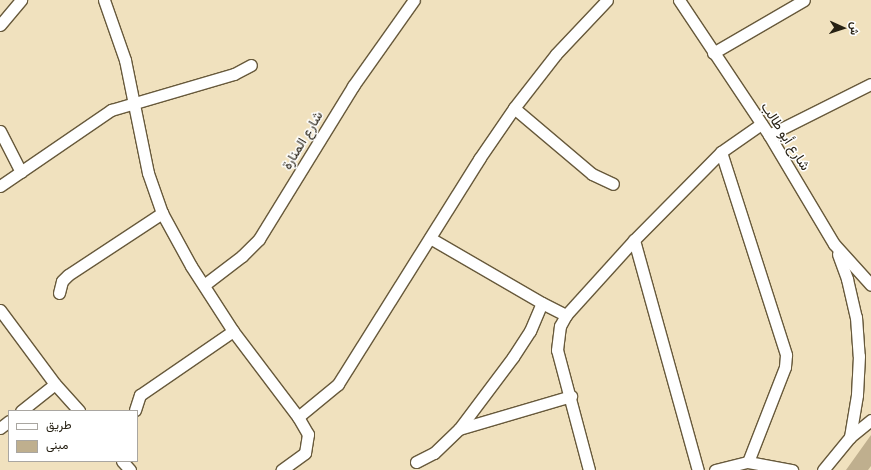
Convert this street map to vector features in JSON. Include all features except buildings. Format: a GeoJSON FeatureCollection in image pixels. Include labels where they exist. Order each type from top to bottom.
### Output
{"type":"FeatureCollection","features":[{"type":"Feature","properties":{"kind":"street"},"geometry":{"type":"LineString","coordinates":[[0,26],[21,0]]}},
{"type":"Feature","properties":{"kind":"street"},"geometry":{"type":"LineString","coordinates":[[104,0],[125,60],[148,173],[162,213],[176,240],[233,330],[298,417],[308,434],[308,444],[305,453],[282,470]]}},
{"type":"Feature","properties":{"kind":"street","name":"شارع المنارة"},"geometry":{"type":"LineString","coordinates":[[204,285],[242,256],[258,238],[353,86],[414,0]]}},
{"type":"Feature","properties":{"kind":"street"},"geometry":{"type":"LineString","coordinates":[[298,417],[338,384],[514,108],[556,54],[607,0]]}},
{"type":"Feature","properties":{"kind":"street","name":"شارع أبو طالب"},"geometry":{"type":"LineString","coordinates":[[679,0],[768,135],[834,244],[871,285]]}},
{"type":"Feature","properties":{"kind":"street"},"geometry":{"type":"LineString","coordinates":[[713,53],[804,0]]}},
{"type":"Feature","properties":{"kind":"street"},"geometry":{"type":"LineString","coordinates":[[0,186],[111,110],[134,102],[234,74],[251,65]]}},
{"type":"Feature","properties":{"kind":"street"},"geometry":{"type":"LineString","coordinates":[[768,135],[870,86]]}},
{"type":"Feature","properties":{"kind":"street"},"geometry":{"type":"LineString","coordinates":[[514,108],[592,174],[613,184]]}},
{"type":"Feature","properties":{"kind":"street"},"geometry":{"type":"LineString","coordinates":[[589,470],[558,350],[560,326],[566,315],[634,240],[721,152],[761,124]]}},
{"type":"Feature","properties":{"kind":"street"},"geometry":{"type":"LineString","coordinates":[[0,131],[21,172]]}},
{"type":"Feature","properties":{"kind":"street"},"geometry":{"type":"LineString","coordinates":[[721,152],[786,355],[785,367],[748,462]]}},
{"type":"Feature","properties":{"kind":"street"},"geometry":{"type":"LineString","coordinates":[[59,293],[62,281],[68,275],[162,213]]}},
{"type":"Feature","properties":{"kind":"street"},"geometry":{"type":"LineString","coordinates":[[430,238],[542,303],[566,315]]}},
{"type":"Feature","properties":{"kind":"street"},"geometry":{"type":"LineString","coordinates":[[634,240],[698,470]]}},
{"type":"Feature","properties":{"kind":"street"},"geometry":{"type":"LineString","coordinates":[[834,244],[852,302],[859,356],[857,395],[850,437]]}},
{"type":"Feature","properties":{"kind":"street"},"geometry":{"type":"LineString","coordinates":[[416,462],[434,453],[459,428],[518,351],[530,331],[542,303]]}},
{"type":"Feature","properties":{"kind":"street"},"geometry":{"type":"LineString","coordinates":[[0,310],[55,384],[78,410]]}},
{"type":"Feature","properties":{"kind":"street"},"geometry":{"type":"LineString","coordinates":[[135,410],[138,397],[143,392],[233,330]]}},
{"type":"Feature","properties":{"kind":"street"},"geometry":{"type":"LineString","coordinates":[[22,410],[55,384]]}},
{"type":"Feature","properties":{"kind":"street"},"geometry":{"type":"LineString","coordinates":[[459,428],[571,396]]}},
{"type":"Feature","properties":{"kind":"street"},"geometry":{"type":"LineString","coordinates":[[823,470],[850,437],[871,420]]}},
{"type":"Feature","properties":{"kind":"street"},"geometry":{"type":"LineString","coordinates":[[0,428],[8,422]]}},
{"type":"Feature","properties":{"kind":"street"},"geometry":{"type":"LineString","coordinates":[[123,462],[130,470]]}},
{"type":"Feature","properties":{"kind":"street"},"geometry":{"type":"LineString","coordinates":[[715,470],[748,462],[792,470]]}}]}
